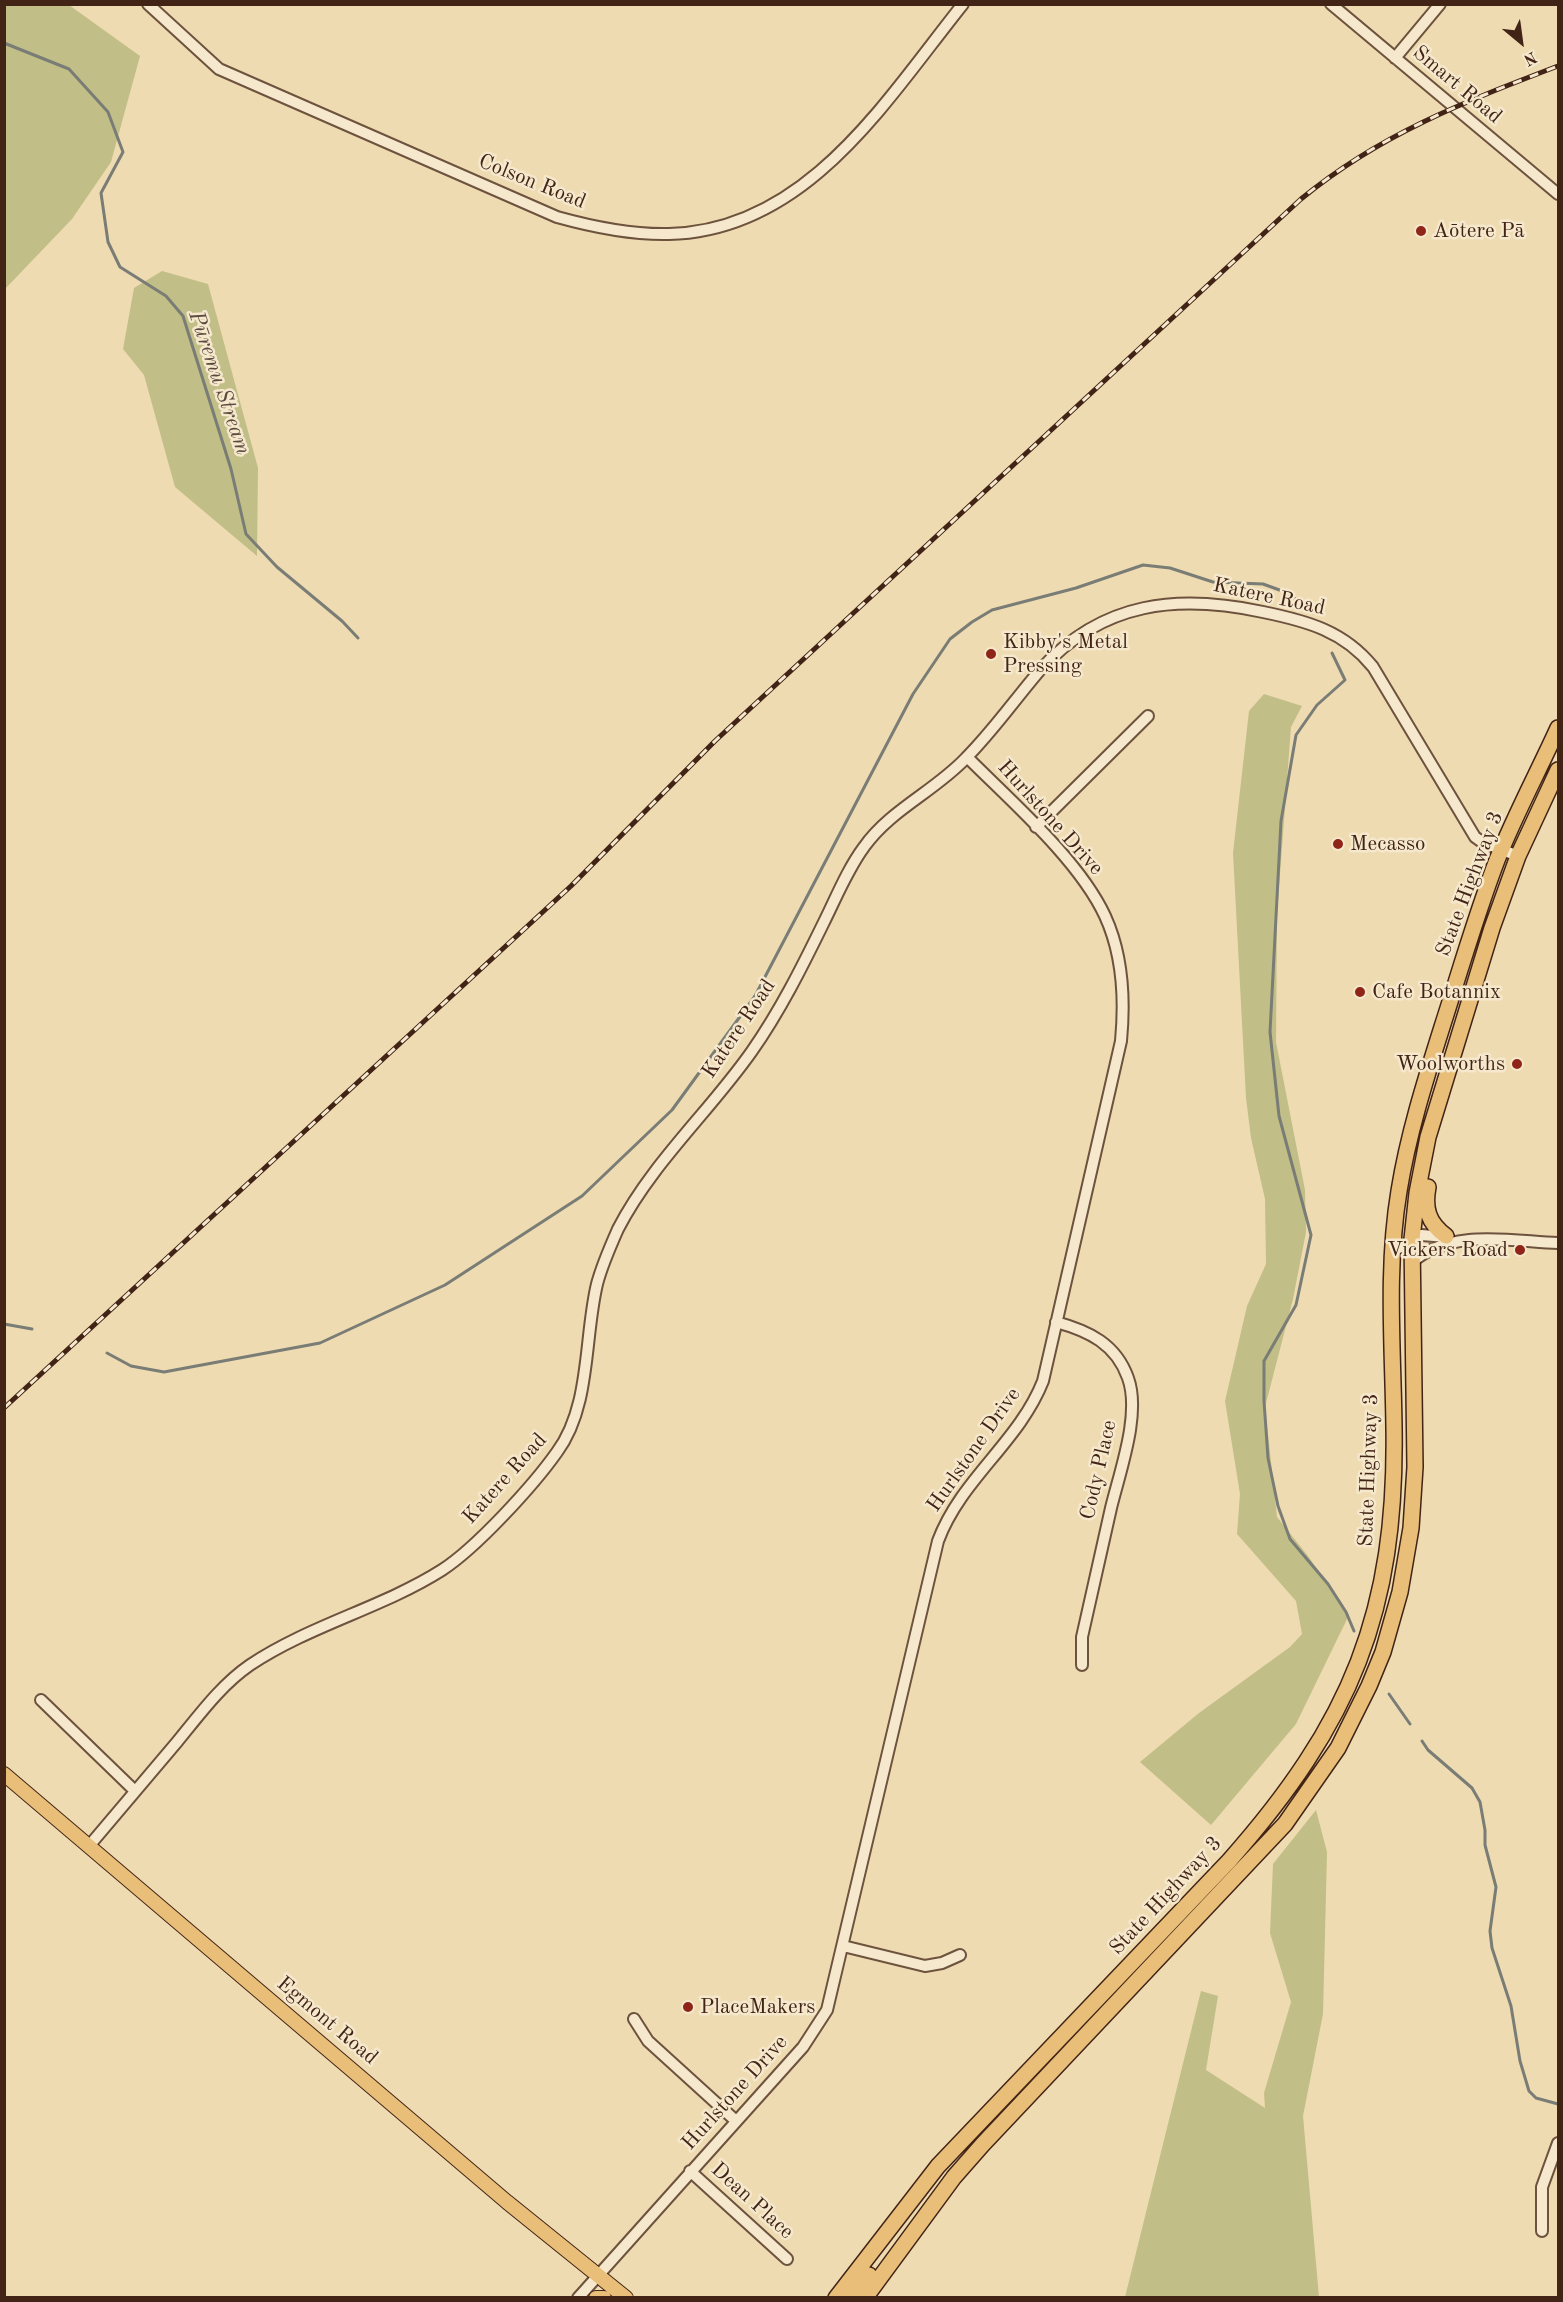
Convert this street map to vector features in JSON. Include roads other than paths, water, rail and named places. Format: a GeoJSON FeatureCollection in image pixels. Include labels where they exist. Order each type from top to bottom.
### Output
{"type":"FeatureCollection","features":[{"type":"Feature","properties":{"kind":"highway","name":"State Highway 3"},"geometry":{"type":"LineString","coordinates":[[836,2298],[946,2158],[1265,1820],[1293,1784],[1326,1733],[1367,1642],[1389,1548],[1393,1507],[1394,1430],[1392,1252],[1398,1195],[1412,1125],[1470,939],[1502,850],[1558,728]]}},
{"type":"Feature","properties":{"kind":"highway","name":"State Highway 3"},"geometry":{"type":"LineString","coordinates":[[865,2298],[903,2244],[983,2144],[1285,1824],[1321,1776],[1354,1719],[1391,1626],[1400,1592],[1411,1528],[1415,1415],[1411,1263],[1417,1193],[1433,1119],[1492,928],[1518,856],[1558,770]]}},
{"type":"Feature","properties":{"kind":"highway"},"geometry":{"type":"LineString","coordinates":[[1433,1119],[1434,1151],[1426,1208],[1432,1224],[1450,1238]]}},
{"type":"Feature","properties":{"kind":"highway"},"geometry":{"type":"LineString","coordinates":[[851,2298],[869,2275],[903,2244]]}},
{"type":"Feature","properties":{"kind":"main road","name":"Egmont Road"},"geometry":{"type":"LineString","coordinates":[[4,1773],[498,2194],[626,2298]]}},
{"type":"Feature","properties":{"kind":"main road"},"geometry":{"type":"LineString","coordinates":[[596,2298],[604,2298]]}},
{"type":"Feature","properties":{"kind":"street","name":"Colson Road"},"geometry":{"type":"LineString","coordinates":[[148,4],[219,69],[557,217],[615,230],[670,234],[709,228],[748,216],[769,207],[804,185],[849,144],[963,4]]}},
{"type":"Feature","properties":{"kind":"street"},"geometry":{"type":"LineString","coordinates":[[1395,58],[1440,4]]}},
{"type":"Feature","properties":{"kind":"street","name":"Smart Road"},"geometry":{"type":"LineString","coordinates":[[1335,6],[1558,194]]}},
{"type":"Feature","properties":{"kind":"street","name":"Katere Road"},"geometry":{"type":"LineString","coordinates":[[89,1846],[222,1688],[246,1667],[445,1568],[481,1536],[557,1453],[572,1425],[597,1283],[620,1226],[648,1182],[755,1048],[797,976],[845,880],[868,840],[891,818],[933,788],[968,758],[1044,667],[1066,646],[1108,619],[1129,611],[1171,602],[1193,601],[1241,607],[1325,628],[1357,649],[1384,683],[1475,837],[1518,856]]}},
{"type":"Feature","properties":{"kind":"street"},"geometry":{"type":"LineString","coordinates":[[1036,827],[1148,717]]}},
{"type":"Feature","properties":{"kind":"street","name":"Hurlstone Drive"},"geometry":{"type":"LineString","coordinates":[[578,2298],[597,2274],[803,2047],[827,2010],[938,1541],[952,1509],[1024,1421],[1042,1381],[1114,1072],[1124,1008],[1116,947],[1105,916],[1090,889],[1036,827],[968,758]]}},
{"type":"Feature","properties":{"kind":"street"},"geometry":{"type":"LineString","coordinates":[[1392,1252],[1421,1235],[1558,1242]]}},
{"type":"Feature","properties":{"kind":"street"},"geometry":{"type":"LineString","coordinates":[[1411,1263],[1431,1247],[1450,1238]]}},
{"type":"Feature","properties":{"kind":"street","name":"Cody Place"},"geometry":{"type":"LineString","coordinates":[[1056,1323],[1096,1337],[1110,1348],[1121,1362],[1133,1395],[1128,1435],[1082,1636],[1082,1665]]}},
{"type":"Feature","properties":{"kind":"street"},"geometry":{"type":"LineString","coordinates":[[41,1700],[135,1791]]}},
{"type":"Feature","properties":{"kind":"street"},"geometry":{"type":"LineString","coordinates":[[843,1946],[925,1966],[942,1963],[960,1955]]}},
{"type":"Feature","properties":{"kind":"street"},"geometry":{"type":"LineString","coordinates":[[634,2019],[648,2042],[735,2121]]}},
{"type":"Feature","properties":{"kind":"street"},"geometry":{"type":"LineString","coordinates":[[1542,2231],[1542,2187],[1558,2143]]}},
{"type":"Feature","properties":{"kind":"street","name":"Dean Place"},"geometry":{"type":"LineString","coordinates":[[690,2171],[788,2259]]}},
{"type":"Feature","properties":{"kind":"waterway","name":"Pūremu Stream"},"geometry":{"type":"LineString","coordinates":[[4,43],[69,69],[108,112],[123,152],[101,193],[108,242],[120,267],[166,296],[183,316],[231,469],[246,534],[277,567],[342,621],[358,638]]}},
{"type":"Feature","properties":{"kind":"waterway"},"geometry":{"type":"LineString","coordinates":[[107,1353],[131,1366],[164,1372],[320,1343],[445,1285],[582,1196],[672,1110],[755,996],[913,694],[950,639],[972,622],[992,610],[1076,588],[1143,565],[1170,568],[1213,582],[1263,584],[1285,592],[1307,607]]}},
{"type":"Feature","properties":{"kind":"waterway"},"geometry":{"type":"LineString","coordinates":[[1332,653],[1345,680],[1317,705],[1296,735],[1281,821],[1270,1032],[1279,1116],[1311,1235],[1296,1305],[1264,1361],[1264,1401],[1268,1458],[1278,1506],[1290,1539],[1328,1584],[1346,1612],[1354,1631]]}},
{"type":"Feature","properties":{"kind":"waterway"},"geometry":{"type":"LineString","coordinates":[[4,1324],[32,1329]]}},
{"type":"Feature","properties":{"kind":"waterway"},"geometry":{"type":"LineString","coordinates":[[1389,1694],[1410,1724]]}},
{"type":"Feature","properties":{"kind":"waterway"},"geometry":{"type":"LineString","coordinates":[[1422,1741],[1428,1750],[1472,1788],[1480,1802],[1485,1845],[1496,1887],[1490,1931],[1492,1948],[1511,2006],[1520,2061],[1529,2091],[1536,2098],[1558,2104]]}},
{"type":"Feature","properties":{"kind":"railway"},"geometry":{"type":"LineString","coordinates":[[4,1408],[571,886],[715,741],[1301,199],[1331,176],[1392,138],[1456,107],[1558,66]]}},
{"type":"Feature","properties":{"kind":"place","name":"Aōtere Pā"},"geometry":{"type":"Point","coordinates":[1421,231]}},
{"type":"Feature","properties":{"kind":"place","name":"Kibby's Metal Pressing"},"geometry":{"type":"Point","coordinates":[991,654]}},
{"type":"Feature","properties":{"kind":"place","name":"Mecasso"},"geometry":{"type":"Point","coordinates":[1338,844]}},
{"type":"Feature","properties":{"kind":"place","name":"Cafe Botannix"},"geometry":{"type":"Point","coordinates":[1360,992]}},
{"type":"Feature","properties":{"kind":"place","name":"Woolworths"},"geometry":{"type":"Point","coordinates":[1517,1064]}},
{"type":"Feature","properties":{"kind":"place","name":"Vickers Road"},"geometry":{"type":"Point","coordinates":[1520,1250]}},
{"type":"Feature","properties":{"kind":"place","name":"PlaceMakers"},"geometry":{"type":"Point","coordinates":[688,2007]}}]}
